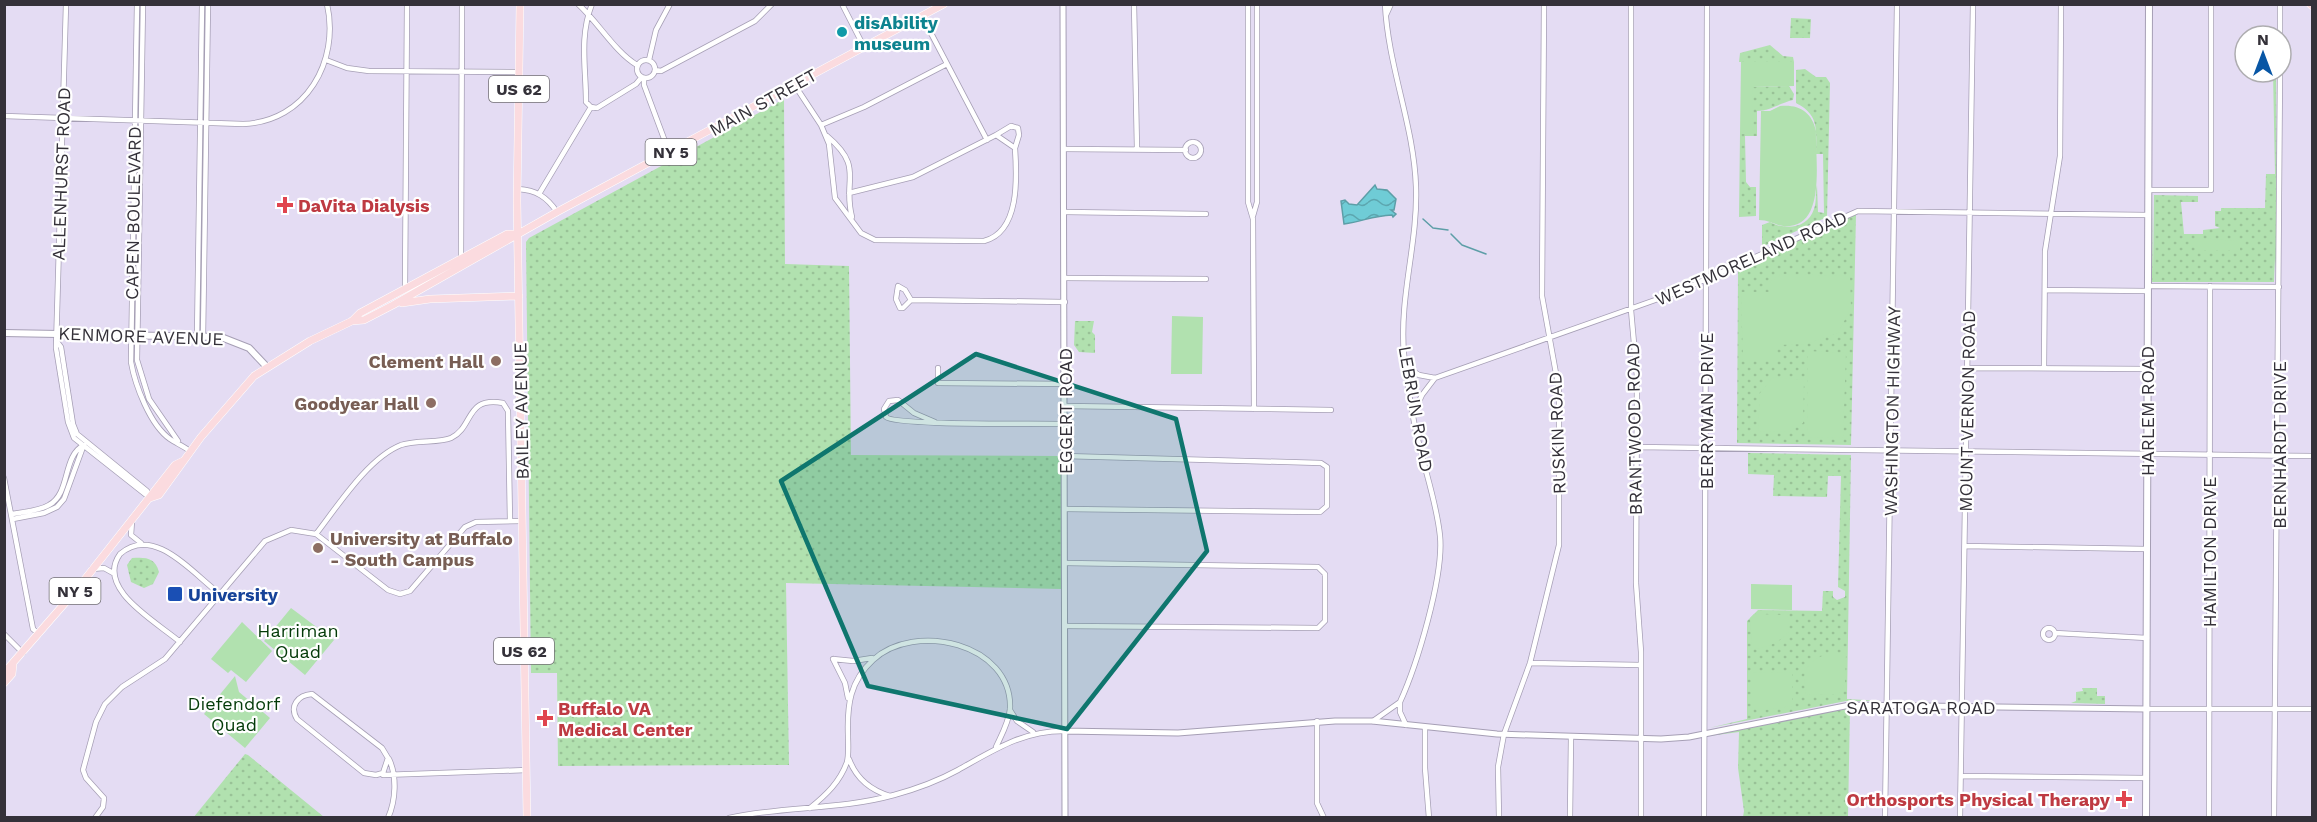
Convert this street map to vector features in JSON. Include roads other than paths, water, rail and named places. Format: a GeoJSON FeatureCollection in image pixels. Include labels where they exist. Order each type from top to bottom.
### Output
{"type":"FeatureCollection","features":[{"type":"Feature","properties":{"kind":"main road","name":"BAILEY AVENUE"},"geometry":{"type":"LineString","coordinates":[[520,4],[518,234],[528,818]]}},
{"type":"Feature","properties":{"kind":"main road","name":"MAIN STREET"},"geometry":{"type":"LineString","coordinates":[[352,321],[364,320],[393,305],[507,234],[518,234],[944,4]]}},
{"type":"Feature","properties":{"kind":"main road","name":"HARLEM ROAD"},"geometry":{"type":"LineString","coordinates":[[2146,818],[2149,4]]}},
{"type":"Feature","properties":{"kind":"main road","name":"MAIN STREET"},"geometry":{"type":"LineString","coordinates":[[39,634],[150,498],[159,495],[180,469],[190,451],[241,387],[266,366],[352,321],[360,313],[461,263]]}},
{"type":"Feature","properties":{"kind":"main road"},"geometry":{"type":"LineString","coordinates":[[393,305],[411,300],[519,296]]}},
{"type":"Feature","properties":{"kind":"main road","name":"KENMORE AVENUE"},"geometry":{"type":"LineString","coordinates":[[4,333],[230,338],[241,343],[266,366]]}},
{"type":"Feature","properties":{"kind":"main road","name":"NY 5"},"geometry":{"type":"LineString","coordinates":[[4,673],[39,634]]}},
{"type":"Feature","properties":{"kind":"main road","name":"NY 5"},"geometry":{"type":"LineString","coordinates":[[4,683],[12,674],[13,665]]}},
{"type":"Feature","properties":{"kind":"street","name":"ALLENHURST ROAD"},"geometry":{"type":"LineString","coordinates":[[66,4],[57,334],[61,347],[70,432],[147,491],[150,498]]}},
{"type":"Feature","properties":{"kind":"street","name":"CAPEN BOULEVARD"},"geometry":{"type":"LineString","coordinates":[[137,4],[138,120]]}},
{"type":"Feature","properties":{"kind":"street","name":"CAPEN BOULEVARD"},"geometry":{"type":"LineString","coordinates":[[143,4],[138,120],[134,335],[131,362],[141,397],[160,428],[170,439],[178,441]]}},
{"type":"Feature","properties":{"kind":"street"},"geometry":{"type":"LineString","coordinates":[[200,337],[202,4]]}},
{"type":"Feature","properties":{"kind":"street"},"geometry":{"type":"LineString","coordinates":[[200,337],[207,122],[208,4]]}},
{"type":"Feature","properties":{"kind":"street"},"geometry":{"type":"LineString","coordinates":[[4,116],[251,123],[285,112],[313,88],[326,60],[331,34],[327,4]]}},
{"type":"Feature","properties":{"kind":"street"},"geometry":{"type":"LineString","coordinates":[[405,297],[407,4]]}},
{"type":"Feature","properties":{"kind":"street"},"geometry":{"type":"LineString","coordinates":[[461,263],[462,4]]}},
{"type":"Feature","properties":{"kind":"street"},"geometry":{"type":"LineString","coordinates":[[578,4],[627,59],[637,65]]}},
{"type":"Feature","properties":{"kind":"street"},"geometry":{"type":"LineString","coordinates":[[592,4],[584,39],[586,102],[591,107],[597,108],[643,78],[650,77],[655,70]]}},
{"type":"Feature","properties":{"kind":"street"},"geometry":{"type":"LineString","coordinates":[[670,4],[656,30],[649,60],[655,70],[661,71],[755,21],[772,4]]}},
{"type":"Feature","properties":{"kind":"street"},"geometry":{"type":"LineString","coordinates":[[842,4],[864,47]]}},
{"type":"Feature","properties":{"kind":"street","name":"EGGERT ROAD"},"geometry":{"type":"LineString","coordinates":[[1063,4],[1065,818]]}},
{"type":"Feature","properties":{"kind":"street"},"geometry":{"type":"LineString","coordinates":[[1134,4],[1137,149]]}},
{"type":"Feature","properties":{"kind":"street"},"geometry":{"type":"LineString","coordinates":[[1248,4],[1248,202],[1253,219]]}},
{"type":"Feature","properties":{"kind":"street"},"geometry":{"type":"LineString","coordinates":[[1254,409],[1253,219],[1257,202],[1257,4]]}},
{"type":"Feature","properties":{"kind":"street","name":"LEBRUN ROAD"},"geometry":{"type":"LineString","coordinates":[[1385,4],[1388,44],[1412,147],[1416,179],[1415,225],[1403,316],[1405,366],[1413,414],[1435,505],[1441,550],[1421,643],[1400,702]]}},
{"type":"Feature","properties":{"kind":"street"},"geometry":{"type":"LineString","coordinates":[[1386,17],[1391,4]]}},
{"type":"Feature","properties":{"kind":"street","name":"RUSKIN ROAD"},"geometry":{"type":"LineString","coordinates":[[1499,818],[1498,767],[1504,734],[1530,663],[1558,545],[1560,421],[1557,373],[1542,296],[1544,4]]}},
{"type":"Feature","properties":{"kind":"street","name":"BRANTWOOD ROAD"},"geometry":{"type":"LineString","coordinates":[[1631,4],[1630,310],[1637,377],[1636,583],[1641,665],[1641,818]]}},
{"type":"Feature","properties":{"kind":"street","name":"BERRYMAN DRIVE"},"geometry":{"type":"LineString","coordinates":[[1704,818],[1707,4]]}},
{"type":"Feature","properties":{"kind":"street","name":"WASHINGTON HIGHWAY"},"geometry":{"type":"LineString","coordinates":[[1885,818],[1898,4]]}},
{"type":"Feature","properties":{"kind":"street","name":"MOUNT VERNON ROAD"},"geometry":{"type":"LineString","coordinates":[[1960,818],[1973,4]]}},
{"type":"Feature","properties":{"kind":"street"},"geometry":{"type":"LineString","coordinates":[[2044,368],[2045,251],[2060,156],[2061,4]]}},
{"type":"Feature","properties":{"kind":"street"},"geometry":{"type":"LineString","coordinates":[[2148,190],[2211,190],[2211,4]]}},
{"type":"Feature","properties":{"kind":"street"},"geometry":{"type":"LineString","coordinates":[[2280,4],[2280,24]]}},
{"type":"Feature","properties":{"kind":"street"},"geometry":{"type":"LineString","coordinates":[[922,16],[987,140]]}},
{"type":"Feature","properties":{"kind":"street"},"geometry":{"type":"LineString","coordinates":[[1248,47],[1257,47]]}},
{"type":"Feature","properties":{"kind":"street"},"geometry":{"type":"LineString","coordinates":[[326,60],[358,70],[518,72]]}},
{"type":"Feature","properties":{"kind":"street"},"geometry":{"type":"LineString","coordinates":[[637,65],[643,60],[649,60]]}},
{"type":"Feature","properties":{"kind":"street"},"geometry":{"type":"LineString","coordinates":[[821,125],[864,107],[946,64]]}},
{"type":"Feature","properties":{"kind":"street"},"geometry":{"type":"LineString","coordinates":[[637,65],[637,74],[643,78],[669,152]]}},
{"type":"Feature","properties":{"kind":"street"},"geometry":{"type":"LineString","coordinates":[[794,84],[826,135],[832,157],[833,194],[861,233],[875,240],[989,240],[1000,232],[1014,203],[1015,148],[1019,135],[1018,128],[1011,126],[913,177],[849,193]]}},
{"type":"Feature","properties":{"kind":"street","name":"BERNHARDT DRIVE"},"geometry":{"type":"LineString","coordinates":[[2274,818],[2279,457],[2280,84]]}},
{"type":"Feature","properties":{"kind":"street"},"geometry":{"type":"LineString","coordinates":[[539,194],[591,107]]}},
{"type":"Feature","properties":{"kind":"street"},"geometry":{"type":"LineString","coordinates":[[826,135],[839,146],[850,163],[849,193],[852,220]]}},
{"type":"Feature","properties":{"kind":"street"},"geometry":{"type":"LineString","coordinates":[[996,135],[1015,148]]}},
{"type":"Feature","properties":{"kind":"street"},"geometry":{"type":"LineString","coordinates":[[1064,149],[1186,150]]}},
{"type":"Feature","properties":{"kind":"street"},"geometry":{"type":"LineString","coordinates":[[518,189],[539,194],[549,201],[557,212]]}},
{"type":"Feature","properties":{"kind":"street","name":"WESTMORELAND ROAD"},"geometry":{"type":"LineString","coordinates":[[1435,378],[1630,310],[1706,279],[1858,211],[2148,215]]}},
{"type":"Feature","properties":{"kind":"street"},"geometry":{"type":"LineString","coordinates":[[1065,212],[1206,214]]}},
{"type":"Feature","properties":{"kind":"street"},"geometry":{"type":"LineString","coordinates":[[1065,278],[1206,279]]}},
{"type":"Feature","properties":{"kind":"street"},"geometry":{"type":"LineString","coordinates":[[898,286],[905,290],[911,300],[908,306],[900,308],[896,299],[898,286]]}},
{"type":"Feature","properties":{"kind":"street"},"geometry":{"type":"LineString","coordinates":[[2045,290],[2210,286],[2279,287]]}},
{"type":"Feature","properties":{"kind":"street","name":"HAMILTON DRIVE"},"geometry":{"type":"LineString","coordinates":[[2209,818],[2210,286]]}},
{"type":"Feature","properties":{"kind":"street"},"geometry":{"type":"LineString","coordinates":[[911,300],[1065,302]]}},
{"type":"Feature","properties":{"kind":"street","name":"CAPEN BOULEVARD"},"geometry":{"type":"LineString","coordinates":[[134,335],[138,363],[147,394],[178,441],[190,451]]}},
{"type":"Feature","properties":{"kind":"street"},"geometry":{"type":"LineString","coordinates":[[1405,366],[1419,375],[1435,378],[1422,395],[1413,414]]}},
{"type":"Feature","properties":{"kind":"street"},"geometry":{"type":"LineString","coordinates":[[938,368],[938,383],[1065,384]]}},
{"type":"Feature","properties":{"kind":"street"},"geometry":{"type":"LineString","coordinates":[[1967,368],[2148,369]]}},
{"type":"Feature","properties":{"kind":"street"},"geometry":{"type":"LineString","coordinates":[[141,397],[147,394]]}},
{"type":"Feature","properties":{"kind":"street"},"geometry":{"type":"LineString","coordinates":[[935,422],[914,413],[898,400],[889,401],[884,409],[890,421],[935,422],[1065,424]]}},
{"type":"Feature","properties":{"kind":"street"},"geometry":{"type":"LineString","coordinates":[[316,534],[379,458],[410,442],[450,438],[459,430],[472,409],[490,402],[503,403],[508,411],[510,521]]}},
{"type":"Feature","properties":{"kind":"street"},"geometry":{"type":"LineString","coordinates":[[1065,406],[1331,410]]}},
{"type":"Feature","properties":{"kind":"street"},"geometry":{"type":"LineString","coordinates":[[12,516],[52,507],[64,499],[67,480],[85,445]]}},
{"type":"Feature","properties":{"kind":"street"},"geometry":{"type":"LineString","coordinates":[[1636,447],[2313,456]]}},
{"type":"Feature","properties":{"kind":"street"},"geometry":{"type":"LineString","coordinates":[[1064,456],[1321,463],[1327,467],[1327,506],[1320,512],[1065,509]]}},
{"type":"Feature","properties":{"kind":"street"},"geometry":{"type":"LineString","coordinates":[[4,478],[33,629],[39,634]]}},
{"type":"Feature","properties":{"kind":"street"},"geometry":{"type":"LineString","coordinates":[[133,520],[131,535],[141,543],[162,548],[220,594]]}},
{"type":"Feature","properties":{"kind":"street"},"geometry":{"type":"LineString","coordinates":[[94,818],[103,807],[104,798],[86,778],[83,770],[100,712],[116,692],[158,666],[255,550],[271,537],[291,530],[316,534],[388,590],[400,594],[410,591],[465,527],[476,522],[522,521]]}},
{"type":"Feature","properties":{"kind":"street"},"geometry":{"type":"LineString","coordinates":[[141,543],[120,554],[114,573],[116,584],[122,594],[180,642]]}},
{"type":"Feature","properties":{"kind":"street"},"geometry":{"type":"LineString","coordinates":[[1965,546],[2147,549]]}},
{"type":"Feature","properties":{"kind":"street"},"geometry":{"type":"LineString","coordinates":[[111,547],[120,554]]}},
{"type":"Feature","properties":{"kind":"street"},"geometry":{"type":"LineString","coordinates":[[1065,563],[1318,567],[1325,574],[1325,621],[1318,628],[1065,626]]}},
{"type":"Feature","properties":{"kind":"street"},"geometry":{"type":"LineString","coordinates":[[93,569],[104,568],[114,573]]}},
{"type":"Feature","properties":{"kind":"street"},"geometry":{"type":"LineString","coordinates":[[2055,633],[2147,638]]}},
{"type":"Feature","properties":{"kind":"street"},"geometry":{"type":"LineString","coordinates":[[4,634],[23,653]]}},
{"type":"Feature","properties":{"kind":"street"},"geometry":{"type":"LineString","coordinates":[[4,641],[11,643]]}},
{"type":"Feature","properties":{"kind":"street"},"geometry":{"type":"LineString","coordinates":[[891,796],[866,784],[855,772],[848,756],[848,701],[845,683],[833,659],[855,661],[875,657],[910,642],[937,641],[957,645],[986,659],[997,670],[1005,681],[1010,710],[1022,726],[1035,733]]}},
{"type":"Feature","properties":{"kind":"street"},"geometry":{"type":"LineString","coordinates":[[848,701],[857,678],[875,657]]}},
{"type":"Feature","properties":{"kind":"street"},"geometry":{"type":"LineString","coordinates":[[1530,663],[1641,665]]}},
{"type":"Feature","properties":{"kind":"street"},"geometry":{"type":"LineString","coordinates":[[388,818],[394,804],[393,773],[382,748],[317,696],[304,695],[296,702],[294,714],[297,719],[360,771],[380,775],[393,773],[527,770]]}},
{"type":"Feature","properties":{"kind":"street"},"geometry":{"type":"LineString","coordinates":[[1372,721],[1400,702],[1402,717],[1407,726]]}},
{"type":"Feature","properties":{"kind":"street","name":"SARATOGA ROAD"},"geometry":{"type":"LineString","coordinates":[[1425,728],[1571,737],[1677,739],[1840,706],[2313,709]]}},
{"type":"Feature","properties":{"kind":"street"},"geometry":{"type":"LineString","coordinates":[[996,747],[1010,710]]}},
{"type":"Feature","properties":{"kind":"street"},"geometry":{"type":"LineString","coordinates":[[1317,721],[1317,802],[1324,818]]}},
{"type":"Feature","properties":{"kind":"street"},"geometry":{"type":"LineString","coordinates":[[729,818],[891,796],[944,777],[996,747],[1035,733],[1064,731],[1178,733],[1317,721],[1372,721],[1425,728],[1429,818]]}},
{"type":"Feature","properties":{"kind":"street"},"geometry":{"type":"LineString","coordinates":[[1570,818],[1571,737]]}},
{"type":"Feature","properties":{"kind":"street"},"geometry":{"type":"LineString","coordinates":[[810,808],[835,785],[848,756]]}},
{"type":"Feature","properties":{"kind":"street"},"geometry":{"type":"LineString","coordinates":[[380,775],[386,770],[388,758]]}},
{"type":"Feature","properties":{"kind":"street"},"geometry":{"type":"LineString","coordinates":[[1960,776],[2146,778]]}},
{"type":"Feature","properties":{"kind":"water"},"geometry":{"type":"Polygon","coordinates":[[[1375,185],[1377,189],[1387,190],[1396,199],[1394,210],[1391,210],[1396,214],[1393,217],[1392,215],[1379,216],[1344,224],[1341,201],[1345,200],[1349,204],[1357,205],[1375,185]]]}},
{"type":"Feature","properties":{"kind":"waterway"},"geometry":{"type":"LineString","coordinates":[[1423,219],[1433,228],[1448,230]]}},
{"type":"Feature","properties":{"kind":"waterway"},"geometry":{"type":"LineString","coordinates":[[1451,234],[1462,245],[1486,254]]}},
{"type":"Feature","properties":{"kind":"place","name":"disAbility museum"},"geometry":{"type":"Point","coordinates":[842,32]}},
{"type":"Feature","properties":{"kind":"place","name":"DaVita Dialysis"},"geometry":{"type":"Point","coordinates":[285,205]}},
{"type":"Feature","properties":{"kind":"place","name":"Clement Hall"},"geometry":{"type":"Point","coordinates":[496,361]}},
{"type":"Feature","properties":{"kind":"place","name":"Goodyear Hall"},"geometry":{"type":"Point","coordinates":[431,403]}},
{"type":"Feature","properties":{"kind":"place","name":"University at Buffalo - South Campus"},"geometry":{"type":"Point","coordinates":[318,548]}},
{"type":"Feature","properties":{"kind":"place","name":"University"},"geometry":{"type":"Point","coordinates":[175,594]}},
{"type":"Feature","properties":{"kind":"place","name":"Buffalo VA Medical Center"},"geometry":{"type":"Point","coordinates":[545,718]}},
{"type":"Feature","properties":{"kind":"place","name":"Orthosports Physical Therapy"},"geometry":{"type":"Point","coordinates":[2124,799]}},
{"type":"Feature","properties":{"kind":"park label","name":"Harriman Quad"},"geometry":{"type":"Point","coordinates":[298,640]}},
{"type":"Feature","properties":{"kind":"park label","name":"Diefendorf Quad"},"geometry":{"type":"Point","coordinates":[234,713]}}]}
